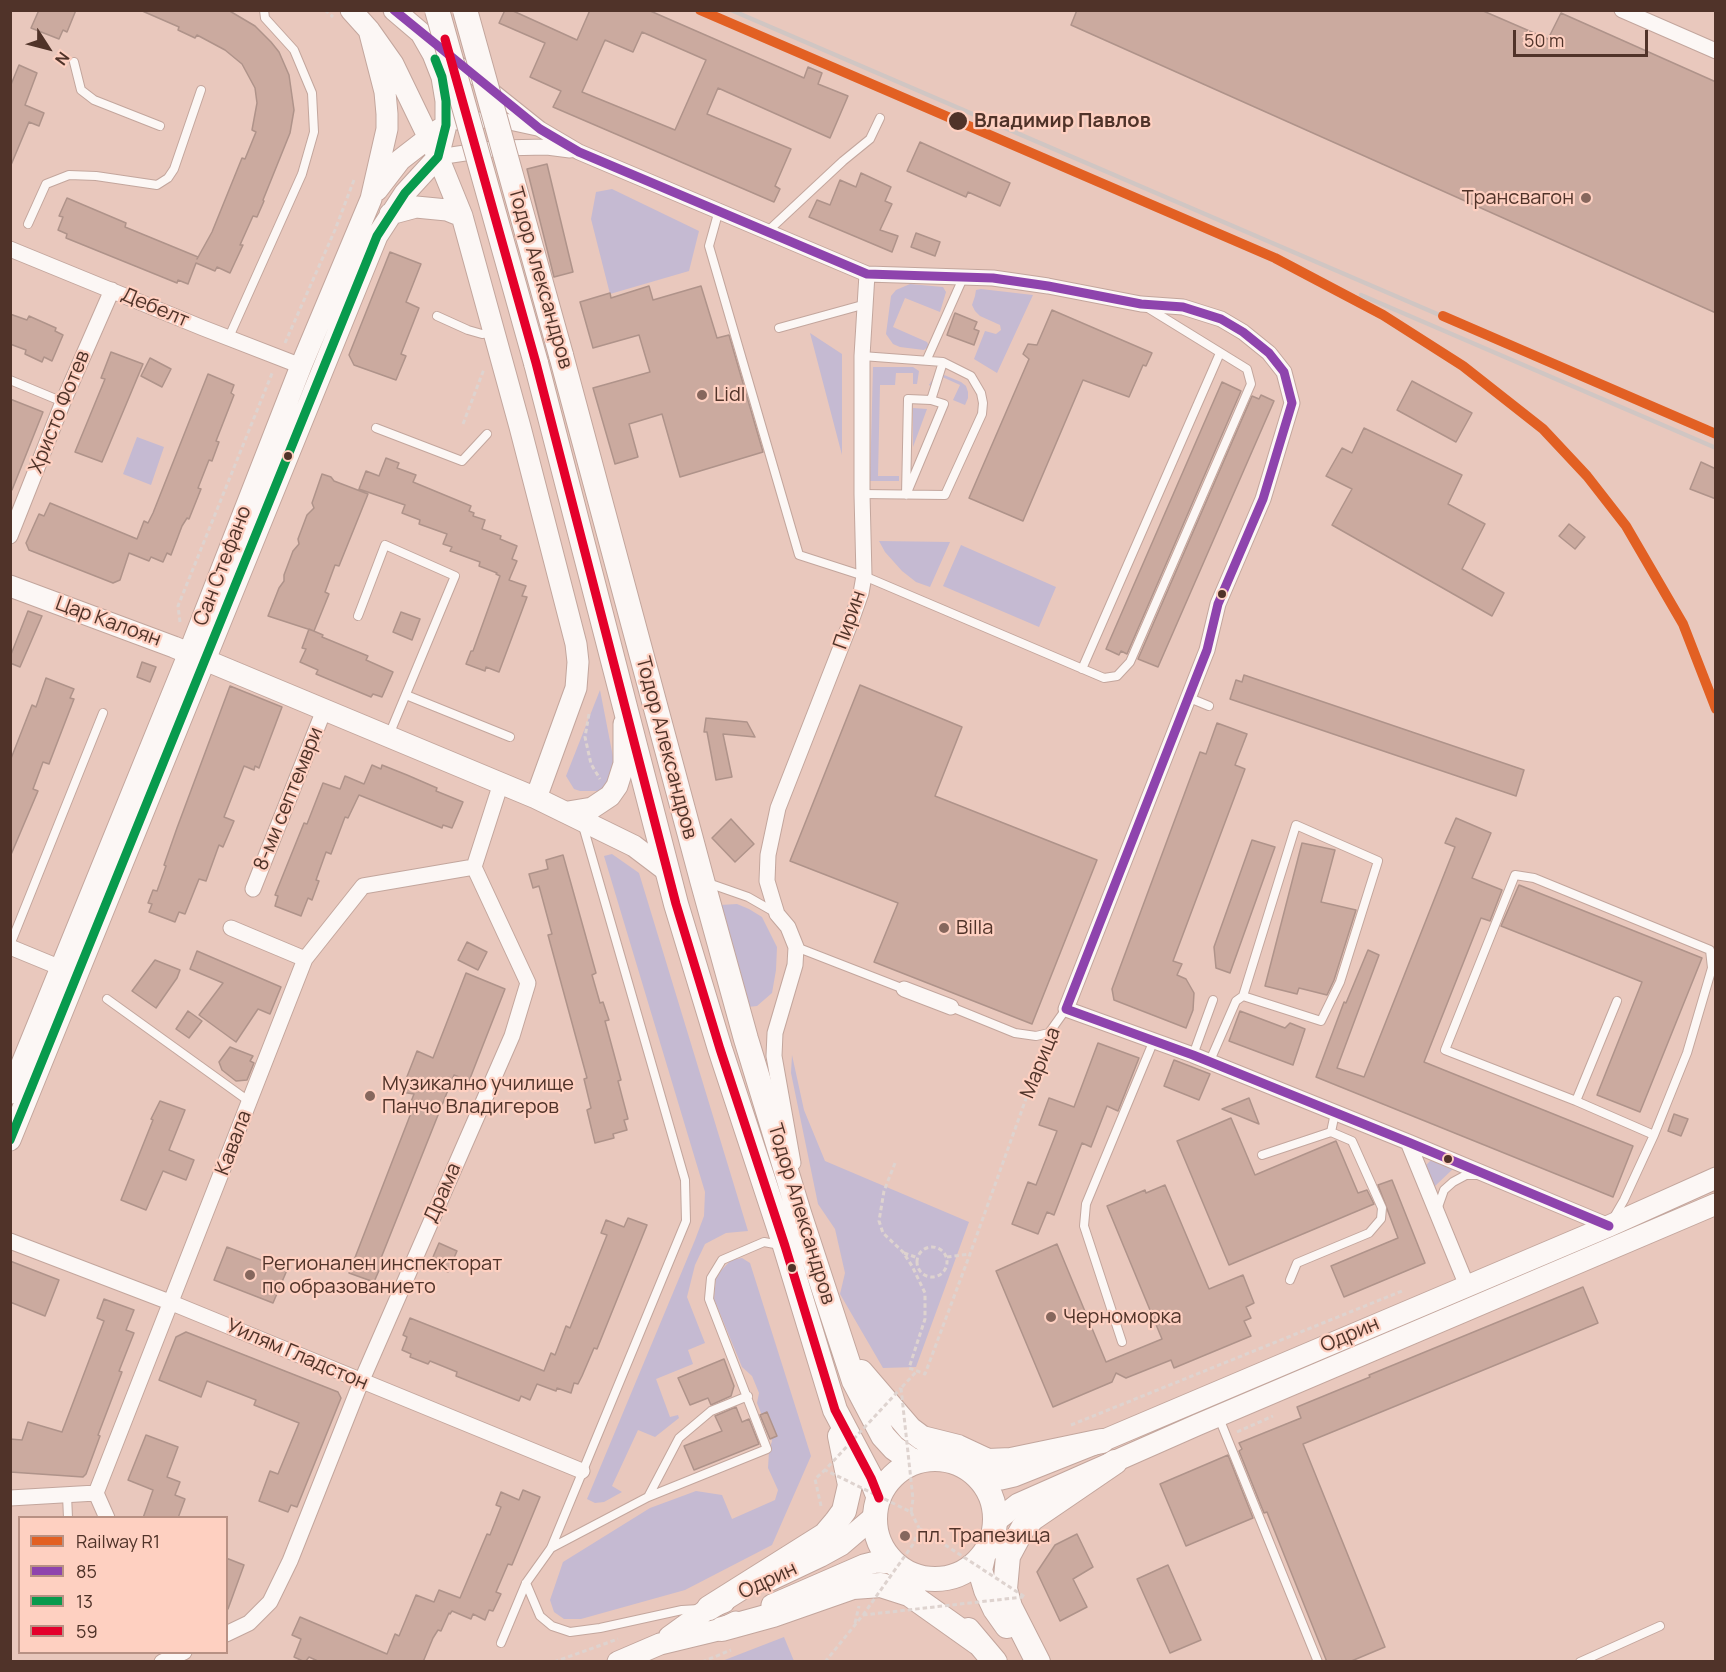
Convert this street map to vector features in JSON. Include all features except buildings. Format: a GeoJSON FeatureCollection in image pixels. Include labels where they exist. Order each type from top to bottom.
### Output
{"type":"FeatureCollection","features":[{"type":"Feature","properties":{"kind":"main road"},"geometry":{"type":"LineString","coordinates":[[394,10],[421,33],[434,54],[442,77],[446,101],[437,131],[438,157],[462,216],[488,333],[576,644],[578,662],[576,688],[536,798]]}},
{"type":"Feature","properties":{"kind":"main road","name":"Тодор Александров"},"geometry":{"type":"LineString","coordinates":[[437,10],[536,363],[668,871],[720,1049],[785,1246],[835,1410],[871,1478],[877,1507]]}},
{"type":"Feature","properties":{"kind":"main road","name":"Тодор Александров"},"geometry":{"type":"LineString","coordinates":[[465,10],[746,1039],[799,1213],[854,1381],[877,1427],[894,1448],[914,1462]]}},
{"type":"Feature","properties":{"kind":"main road"},"geometry":{"type":"LineString","coordinates":[[342,14],[369,30],[437,131]]}},
{"type":"Feature","properties":{"kind":"main road","name":"Сан Стефано"},"geometry":{"type":"LineString","coordinates":[[10,1140],[197,656],[301,366],[371,199],[387,129],[387,114],[385,92],[369,30]]}},
{"type":"Feature","properties":{"kind":"main road"},"geometry":{"type":"LineString","coordinates":[[371,199],[400,160],[437,131]]}},
{"type":"Feature","properties":{"kind":"main road","name":"Сан Стефано"},"geometry":{"type":"LineString","coordinates":[[10,1093],[377,236],[415,180],[438,157]]}},
{"type":"Feature","properties":{"kind":"main road"},"geometry":{"type":"LineString","coordinates":[[390,214],[416,207],[447,210],[462,216]]}},
{"type":"Feature","properties":{"kind":"main road","name":"Цар Калоян"},"geometry":{"type":"LineString","coordinates":[[10,586],[197,656],[536,798],[634,846],[668,871]]}},
{"type":"Feature","properties":{"kind":"main road"},"geometry":{"type":"LineString","coordinates":[[574,816],[610,796],[621,778],[624,764],[624,705]]}},
{"type":"Feature","properties":{"kind":"main road","name":"Одрин"},"geometry":{"type":"LineString","coordinates":[[981,1479],[1001,1479],[1014,1476],[1102,1441],[1609,1226],[1716,1178]]}},
{"type":"Feature","properties":{"kind":"main road","name":"Одрин"},"geometry":{"type":"LineString","coordinates":[[996,1521],[1018,1504],[1114,1462],[1222,1424],[1486,1302],[1716,1204]]}},
{"type":"Feature","properties":{"kind":"main road"},"geometry":{"type":"LineString","coordinates":[[1467,1286],[1486,1302]]}},
{"type":"Feature","properties":{"kind":"main road"},"geometry":{"type":"LineString","coordinates":[[845,1351],[881,1397],[910,1429],[922,1438],[958,1447],[988,1461],[1011,1460],[1102,1441]]}},
{"type":"Feature","properties":{"kind":"main road"},"geometry":{"type":"LineString","coordinates":[[1222,1424],[1239,1383]]}},
{"type":"Feature","properties":{"kind":"main road"},"geometry":{"type":"LineString","coordinates":[[709,1608],[825,1535],[844,1511],[850,1485],[835,1410]]}},
{"type":"Feature","properties":{"kind":"main road"},"geometry":{"type":"LineString","coordinates":[[983,1557],[971,1568],[943,1579],[915,1576],[893,1563],[879,1542],[875,1529],[877,1507],[884,1486],[892,1476],[914,1462],[938,1458],[962,1464],[981,1479],[992,1499],[996,1521],[993,1536],[983,1557],[980,1570],[986,1590],[995,1609],[1036,1662]]}},
{"type":"Feature","properties":{"kind":"main road"},"geometry":{"type":"LineString","coordinates":[[1036,1662],[1010,1607],[1005,1589],[1008,1556],[1023,1528],[1033,1518],[1114,1462]]}},
{"type":"Feature","properties":{"kind":"main road","name":"Одрин"},"geometry":{"type":"LineString","coordinates":[[618,1662],[660,1644],[709,1608],[821,1556],[855,1535],[877,1507]]}},
{"type":"Feature","properties":{"kind":"main road","name":"Одрин"},"geometry":{"type":"LineString","coordinates":[[660,1644],[727,1639],[851,1569],[876,1563],[893,1563]]}},
{"type":"Feature","properties":{"kind":"main road"},"geometry":{"type":"LineString","coordinates":[[927,1579],[995,1662]]}},
{"type":"Feature","properties":{"kind":"main road"},"geometry":{"type":"LineString","coordinates":[[727,1639],[773,1615],[853,1587],[881,1585],[909,1594],[978,1643]]}},
{"type":"Feature","properties":{"kind":"street"},"geometry":{"type":"LineString","coordinates":[[1622,10],[1716,51]]}},
{"type":"Feature","properties":{"kind":"street"},"geometry":{"type":"LineString","coordinates":[[421,33],[540,129],[579,152],[867,273],[993,278],[1141,304]]}},
{"type":"Feature","properties":{"kind":"street"},"geometry":{"type":"LineString","coordinates":[[437,131],[488,120],[505,121],[540,129]]}},
{"type":"Feature","properties":{"kind":"street"},"geometry":{"type":"LineString","coordinates":[[438,157],[499,148],[547,147],[579,152]]}},
{"type":"Feature","properties":{"kind":"street","name":"Дебелт"},"geometry":{"type":"LineString","coordinates":[[10,249],[301,366]]}},
{"type":"Feature","properties":{"kind":"street","name":"Пирин"},"geometry":{"type":"LineString","coordinates":[[796,947],[788,927],[777,914],[767,881],[768,855],[778,808],[850,624],[861,593],[864,576],[862,356],[867,273]]}},
{"type":"Feature","properties":{"kind":"street","name":"Христо Фотев"},"geometry":{"type":"LineString","coordinates":[[10,536],[63,402],[112,290]]}},
{"type":"Feature","properties":{"kind":"street","name":"Марица"},"geometry":{"type":"LineString","coordinates":[[1066,1009],[1207,650],[1218,604],[1263,499],[1292,403],[1284,372],[1269,353],[1243,332],[1221,319],[1183,307],[1141,304]]}},
{"type":"Feature","properties":{"kind":"street","name":"8-ми септември"},"geometry":{"type":"LineString","coordinates":[[253,889],[324,710]]}},
{"type":"Feature","properties":{"kind":"street"},"geometry":{"type":"LineString","coordinates":[[474,867],[501,783]]}},
{"type":"Feature","properties":{"kind":"street","name":"Кавала"},"geometry":{"type":"LineString","coordinates":[[96,1493],[305,959],[363,886],[474,867]]}},
{"type":"Feature","properties":{"kind":"street","name":"Драма"},"geometry":{"type":"LineString","coordinates":[[228,1633],[249,1623],[270,1602],[290,1561],[361,1382],[512,1036],[528,983],[474,867]]}},
{"type":"Feature","properties":{"kind":"street"},"geometry":{"type":"LineString","coordinates":[[231,928],[305,959]]}},
{"type":"Feature","properties":{"kind":"street"},"geometry":{"type":"LineString","coordinates":[[10,946],[62,968]]}},
{"type":"Feature","properties":{"kind":"street"},"geometry":{"type":"LineString","coordinates":[[796,947],[795,965],[775,1033],[774,1056],[792,1151],[799,1213]]}},
{"type":"Feature","properties":{"kind":"street"},"geometry":{"type":"LineString","coordinates":[[904,989],[951,1007]]}},
{"type":"Feature","properties":{"kind":"street"},"geometry":{"type":"LineString","coordinates":[[1066,1009],[1193,1055],[1609,1226]]}},
{"type":"Feature","properties":{"kind":"street"},"geometry":{"type":"LineString","coordinates":[[1408,1142],[1467,1286]]}},
{"type":"Feature","properties":{"kind":"street","name":"Уилям Гладстон"},"geometry":{"type":"LineString","coordinates":[[10,1241],[172,1303],[582,1471]]}},
{"type":"Feature","properties":{"kind":"street"},"geometry":{"type":"LineString","coordinates":[[10,1498],[96,1493],[106,1516]]}},
{"type":"Feature","properties":{"kind":"lane"},"geometry":{"type":"LineString","coordinates":[[229,337],[302,174],[314,132],[312,93],[294,50],[265,18],[264,10]]}},
{"type":"Feature","properties":{"kind":"lane"},"geometry":{"type":"LineString","coordinates":[[74,62],[81,90],[94,100],[160,126]]}},
{"type":"Feature","properties":{"kind":"lane"},"geometry":{"type":"LineString","coordinates":[[28,224],[46,184],[69,175],[96,176],[157,185],[168,178],[174,169],[201,90]]}},
{"type":"Feature","properties":{"kind":"lane"},"geometry":{"type":"LineString","coordinates":[[768,231],[843,160],[870,139],[880,118]]}},
{"type":"Feature","properties":{"kind":"lane"},"geometry":{"type":"LineString","coordinates":[[719,210],[708,246],[799,555],[864,576],[1104,678],[1117,676],[1130,662],[1251,384],[1247,369],[1141,304]]}},
{"type":"Feature","properties":{"kind":"lane"},"geometry":{"type":"LineString","coordinates":[[927,359],[963,278]]}},
{"type":"Feature","properties":{"kind":"lane"},"geometry":{"type":"LineString","coordinates":[[779,328],[866,304]]}},
{"type":"Feature","properties":{"kind":"lane"},"geometry":{"type":"LineString","coordinates":[[437,316],[488,333]]}},
{"type":"Feature","properties":{"kind":"lane"},"geometry":{"type":"LineString","coordinates":[[1082,669],[1220,354]]}},
{"type":"Feature","properties":{"kind":"lane"},"geometry":{"type":"LineString","coordinates":[[862,356],[927,359],[943,362],[970,376],[977,383],[981,393],[982,414],[945,495],[862,494]]}},
{"type":"Feature","properties":{"kind":"lane"},"geometry":{"type":"LineString","coordinates":[[931,400],[943,362]]}},
{"type":"Feature","properties":{"kind":"lane"},"geometry":{"type":"LineString","coordinates":[[10,380],[63,402]]}},
{"type":"Feature","properties":{"kind":"lane"},"geometry":{"type":"LineString","coordinates":[[908,399],[931,400],[944,404],[906,495],[908,399]]}},
{"type":"Feature","properties":{"kind":"lane"},"geometry":{"type":"LineString","coordinates":[[376,428],[462,461],[487,434]]}},
{"type":"Feature","properties":{"kind":"lane"},"geometry":{"type":"LineString","coordinates":[[358,616],[385,545],[455,576],[389,736]]}},
{"type":"Feature","properties":{"kind":"lane"},"geometry":{"type":"LineString","coordinates":[[406,695],[510,737]]}},
{"type":"Feature","properties":{"kind":"lane"},"geometry":{"type":"LineString","coordinates":[[1187,697],[1209,706]]}},
{"type":"Feature","properties":{"kind":"lane"},"geometry":{"type":"LineString","coordinates":[[10,946],[103,713]]}},
{"type":"Feature","properties":{"kind":"lane"},"geometry":{"type":"LineString","coordinates":[[501,1643],[526,1583],[550,1548],[686,1221],[685,1180],[574,816]]}},
{"type":"Feature","properties":{"kind":"lane"},"geometry":{"type":"LineString","coordinates":[[1209,1063],[1236,1001],[1243,996],[1296,825],[1378,861],[1340,982],[1321,1021],[1243,996]]}},
{"type":"Feature","properties":{"kind":"lane"},"geometry":{"type":"LineString","coordinates":[[1609,1226],[1624,1200],[1654,1135],[1687,1053],[1712,968],[1710,950],[1534,878],[1515,875],[1445,1050],[1576,1101],[1654,1135]]}},
{"type":"Feature","properties":{"kind":"lane"},"geometry":{"type":"LineString","coordinates":[[702,880],[748,897],[777,914]]}},
{"type":"Feature","properties":{"kind":"lane"},"geometry":{"type":"LineString","coordinates":[[796,947],[904,989]]}},
{"type":"Feature","properties":{"kind":"lane"},"geometry":{"type":"LineString","coordinates":[[107,999],[250,1102]]}},
{"type":"Feature","properties":{"kind":"lane"},"geometry":{"type":"LineString","coordinates":[[1193,1055],[1213,1000]]}},
{"type":"Feature","properties":{"kind":"lane"},"geometry":{"type":"LineString","coordinates":[[1576,1101],[1617,1001]]}},
{"type":"Feature","properties":{"kind":"lane"},"geometry":{"type":"LineString","coordinates":[[951,1007],[1015,1033],[1036,1036],[1049,1034]]}},
{"type":"Feature","properties":{"kind":"lane","name":"Марица"},"geometry":{"type":"LineString","coordinates":[[1049,1034],[1066,1009]]}},
{"type":"Feature","properties":{"kind":"lane"},"geometry":{"type":"LineString","coordinates":[[1122,1342],[1084,1226],[1086,1204],[1154,1040]]}},
{"type":"Feature","properties":{"kind":"lane"},"geometry":{"type":"LineString","coordinates":[[1331,1132],[1335,1113]]}},
{"type":"Feature","properties":{"kind":"lane"},"geometry":{"type":"LineString","coordinates":[[1262,1155],[1331,1132],[1352,1141],[1382,1208],[1381,1219],[1369,1233],[1297,1263],[1290,1280]]}},
{"type":"Feature","properties":{"kind":"lane"},"geometry":{"type":"LineString","coordinates":[[1437,1211],[1444,1190],[1453,1182],[1466,1176],[1485,1174]]}},
{"type":"Feature","properties":{"kind":"lane"},"geometry":{"type":"LineString","coordinates":[[550,1548],[648,1497],[767,1449],[709,1299],[711,1278],[722,1260],[764,1242],[785,1246]]}},
{"type":"Feature","properties":{"kind":"lane"},"geometry":{"type":"LineString","coordinates":[[648,1497],[679,1438],[711,1411],[748,1396]]}},
{"type":"Feature","properties":{"kind":"lane"},"geometry":{"type":"LineString","coordinates":[[1222,1424],[1318,1662]]}},
{"type":"Feature","properties":{"kind":"lane"},"geometry":{"type":"LineString","coordinates":[[67,1495],[69,1516]]}},
{"type":"Feature","properties":{"kind":"lane"},"geometry":{"type":"LineString","coordinates":[[526,1583],[540,1616],[552,1626],[570,1632],[600,1628],[682,1610],[709,1608]]}},
{"type":"Feature","properties":{"kind":"lane"},"geometry":{"type":"LineString","coordinates":[[1580,1662],[1660,1626]]}},
{"type":"Feature","properties":{"kind":"path"},"geometry":{"type":"LineString","coordinates":[[325,10],[342,14]]}},
{"type":"Feature","properties":{"kind":"path"},"geometry":{"type":"LineString","coordinates":[[279,357],[335,230],[356,174]]}},
{"type":"Feature","properties":{"kind":"path"},"geometry":{"type":"LineString","coordinates":[[463,424],[488,359],[488,333]]}},
{"type":"Feature","properties":{"kind":"path"},"geometry":{"type":"LineString","coordinates":[[576,688],[592,693],[585,737],[591,764],[610,796]]}},
{"type":"Feature","properties":{"kind":"path","name":"Марица"},"geometry":{"type":"LineString","coordinates":[[917,1371],[925,1374],[1049,1034]]}},
{"type":"Feature","properties":{"kind":"path"},"geometry":{"type":"LineString","coordinates":[[822,1510],[815,1479],[917,1371],[909,1368],[925,1319],[925,1293],[912,1266],[903,1252],[883,1233],[879,1221],[884,1191],[895,1163]]}},
{"type":"Feature","properties":{"kind":"path"},"geometry":{"type":"LineString","coordinates":[[934,1247],[942,1250],[946,1257],[947,1266],[935,1277],[927,1276],[920,1271],[917,1263],[926,1248],[934,1247]]}},
{"type":"Feature","properties":{"kind":"path"},"geometry":{"type":"LineString","coordinates":[[903,1252],[918,1258]]}},
{"type":"Feature","properties":{"kind":"path"},"geometry":{"type":"LineString","coordinates":[[946,1257],[970,1254]]}},
{"type":"Feature","properties":{"kind":"path"},"geometry":{"type":"LineString","coordinates":[[1064,1428],[1405,1290]]}},
{"type":"Feature","properties":{"kind":"path"},"geometry":{"type":"LineString","coordinates":[[901,1388],[913,1499],[911,1512]]}},
{"type":"Feature","properties":{"kind":"path"},"geometry":{"type":"LineString","coordinates":[[1222,1424],[1234,1433],[1282,1412]]}},
{"type":"Feature","properties":{"kind":"path"},"geometry":{"type":"LineString","coordinates":[[833,1456],[840,1487]]}},
{"type":"Feature","properties":{"kind":"path"},"geometry":{"type":"LineString","coordinates":[[825,1470],[911,1512],[920,1528],[928,1535],[1025,1597]]}},
{"type":"Feature","properties":{"kind":"path"},"geometry":{"type":"LineString","coordinates":[[825,1662],[863,1615],[914,1543],[920,1528]]}},
{"type":"Feature","properties":{"kind":"path"},"geometry":{"type":"LineString","coordinates":[[1024,1588],[1027,1596],[1025,1597]]}},
{"type":"Feature","properties":{"kind":"path"},"geometry":{"type":"LineString","coordinates":[[870,1597],[879,1598]]}},
{"type":"Feature","properties":{"kind":"path"},"geometry":{"type":"LineString","coordinates":[[863,1615],[1025,1597]]}},
{"type":"Feature","properties":{"kind":"path"},"geometry":{"type":"LineString","coordinates":[[855,1625],[860,1599]]}},
{"type":"Feature","properties":{"kind":"path"},"geometry":{"type":"LineString","coordinates":[[906,1602],[921,1617]]}},
{"type":"Feature","properties":{"kind":"path"},"geometry":{"type":"LineString","coordinates":[[702,1662],[727,1639]]}},
{"type":"Feature","properties":{"kind":"shaded area"},"geometry":{"type":"Polygon","coordinates":[[[612,189],[699,231],[689,271],[610,294],[591,219],[596,192],[612,189]]]}},
{"type":"Feature","properties":{"kind":"shaded area"},"geometry":{"type":"Polygon","coordinates":[[[910,284],[943,287],[946,292],[940,312],[905,298],[893,327],[927,342],[929,346],[924,350],[900,347],[893,344],[886,334],[891,296],[896,290],[910,284]]]}},
{"type":"Feature","properties":{"kind":"shaded area"},"geometry":{"type":"Polygon","coordinates":[[[976,290],[1033,295],[997,373],[974,359],[985,331],[996,334],[1001,330],[1000,325],[980,316],[972,305],[976,290]]]}},
{"type":"Feature","properties":{"kind":"shaded area"},"geometry":{"type":"Polygon","coordinates":[[[810,333],[842,354],[842,455],[810,333]]]}},
{"type":"Feature","properties":{"kind":"shaded area"},"geometry":{"type":"Polygon","coordinates":[[[873,367],[913,367],[919,371],[917,384],[913,384],[913,373],[896,373],[895,385],[880,385],[878,476],[899,476],[899,481],[870,481],[873,367]]]}},
{"type":"Feature","properties":{"kind":"shaded area"},"geometry":{"type":"Polygon","coordinates":[[[937,372],[966,386],[968,398],[965,405],[953,400],[960,385],[938,375],[931,386],[929,385],[937,372]]]}},
{"type":"Feature","properties":{"kind":"shaded area"},"geometry":{"type":"Polygon","coordinates":[[[913,408],[927,409],[913,447],[913,408]]]}},
{"type":"Feature","properties":{"kind":"shaded area"},"geometry":{"type":"Polygon","coordinates":[[[137,437],[164,447],[151,485],[123,474],[137,437]]]}},
{"type":"Feature","properties":{"kind":"shaded area"},"geometry":{"type":"Polygon","coordinates":[[[879,541],[950,542],[930,587],[916,582],[902,571],[885,552],[879,541]]]}},
{"type":"Feature","properties":{"kind":"shaded area"},"geometry":{"type":"Polygon","coordinates":[[[961,545],[1056,587],[1039,627],[943,586],[961,545]]]}},
{"type":"Feature","properties":{"kind":"shaded area"},"geometry":{"type":"Polygon","coordinates":[[[600,690],[615,767],[614,779],[604,789],[580,791],[574,789],[566,776],[600,690]]]}},
{"type":"Feature","properties":{"kind":"shaded area"},"geometry":{"type":"Polygon","coordinates":[[[612,854],[639,873],[748,1231],[726,1233],[705,1244],[695,1265],[687,1297],[705,1343],[688,1350],[693,1364],[656,1379],[670,1417],[678,1415],[679,1418],[655,1437],[638,1430],[612,1486],[622,1492],[604,1502],[595,1503],[587,1499],[695,1240],[704,1216],[705,1192],[604,856],[612,854]]]}},
{"type":"Feature","properties":{"kind":"shaded area"},"geometry":{"type":"Polygon","coordinates":[[[737,904],[762,917],[777,947],[772,993],[757,1006],[748,1007],[720,905],[737,904]]]}},
{"type":"Feature","properties":{"kind":"shaded area"},"geometry":{"type":"Polygon","coordinates":[[[792,1055],[804,1110],[825,1161],[969,1222],[916,1367],[883,1368],[840,1294],[845,1273],[835,1229],[818,1204],[791,1073],[792,1055]]]}},
{"type":"Feature","properties":{"kind":"shaded area"},"geometry":{"type":"Polygon","coordinates":[[[1433,1158],[1455,1167],[1434,1187],[1426,1165],[1433,1158]]]}},
{"type":"Feature","properties":{"kind":"shaded area"},"geometry":{"type":"Polygon","coordinates":[[[742,1258],[750,1263],[811,1456],[772,1545],[685,1590],[581,1619],[564,1619],[554,1612],[550,1600],[563,1562],[650,1508],[696,1491],[722,1495],[732,1519],[775,1500],[778,1490],[768,1468],[772,1441],[757,1403],[759,1393],[752,1376],[742,1367],[714,1299],[716,1276],[731,1260],[742,1258]]]}},
{"type":"Feature","properties":{"kind":"shaded area"},"geometry":{"type":"Polygon","coordinates":[[[784,1637],[794,1661],[722,1661],[784,1637]]]}},
{"type":"Feature","properties":{"kind":"railway"},"geometry":{"type":"LineString","coordinates":[[700,10],[1275,258],[1383,315],[1463,366],[1543,429],[1587,476],[1626,526],[1683,624],[1716,709]]}},
{"type":"Feature","properties":{"kind":"railway"},"geometry":{"type":"LineString","coordinates":[[731,10],[1716,434]]}},
{"type":"Feature","properties":{"kind":"railway"},"geometry":{"type":"LineString","coordinates":[[1361,295],[1716,448]]}},
{"type":"Feature","properties":{"kind":"rail line","name":"R1"},"geometry":{"type":"LineString","coordinates":[[700,10],[1275,258],[1383,315],[1463,366],[1543,429],[1587,476],[1626,526],[1683,624],[1716,709]]}},
{"type":"Feature","properties":{"kind":"rail line","name":"R1"},"geometry":{"type":"LineString","coordinates":[[1443,316],[1716,434]]}},
{"type":"Feature","properties":{"kind":"transit line","name":"85"},"geometry":{"type":"LineString","coordinates":[[394,10],[540,129],[579,152],[867,274],[993,278],[1141,304],[1183,307],[1221,319],[1243,332],[1269,353],[1284,372],[1292,403],[1263,499],[1218,604],[1207,650],[1066,1009],[1193,1055],[1609,1226]]}},
{"type":"Feature","properties":{"kind":"transit line","name":"59"},"geometry":{"type":"LineString","coordinates":[[445,39],[536,363],[676,904],[835,1410],[879,1498]]}},
{"type":"Feature","properties":{"kind":"transit line","name":"13"},"geometry":{"type":"LineString","coordinates":[[10,1140],[377,236],[405,193],[438,157],[446,125],[446,101],[442,77],[435,59]]}},
{"type":"Feature","properties":{"kind":"place","name":"Владимир Павлов"},"geometry":{"type":"Point","coordinates":[958,121]}},
{"type":"Feature","properties":{"kind":"place","name":"Tрансвагон"},"geometry":{"type":"Point","coordinates":[1586,198]}},
{"type":"Feature","properties":{"kind":"place","name":"Lidl"},"geometry":{"type":"Point","coordinates":[702,395]}},
{"type":"Feature","properties":{"kind":"place","name":"Billa"},"geometry":{"type":"Point","coordinates":[944,928]}},
{"type":"Feature","properties":{"kind":"place","name":"Музикално училище Панчо Владигеров"},"geometry":{"type":"Point","coordinates":[370,1096]}},
{"type":"Feature","properties":{"kind":"place","name":"Регионален инспекторат по образованието"},"geometry":{"type":"Point","coordinates":[250,1275]}},
{"type":"Feature","properties":{"kind":"place","name":"Черноморка"},"geometry":{"type":"Point","coordinates":[1051,1317]}},
{"type":"Feature","properties":{"kind":"place","name":"пл. Трапезица"},"geometry":{"type":"Point","coordinates":[905,1536]}}]}
